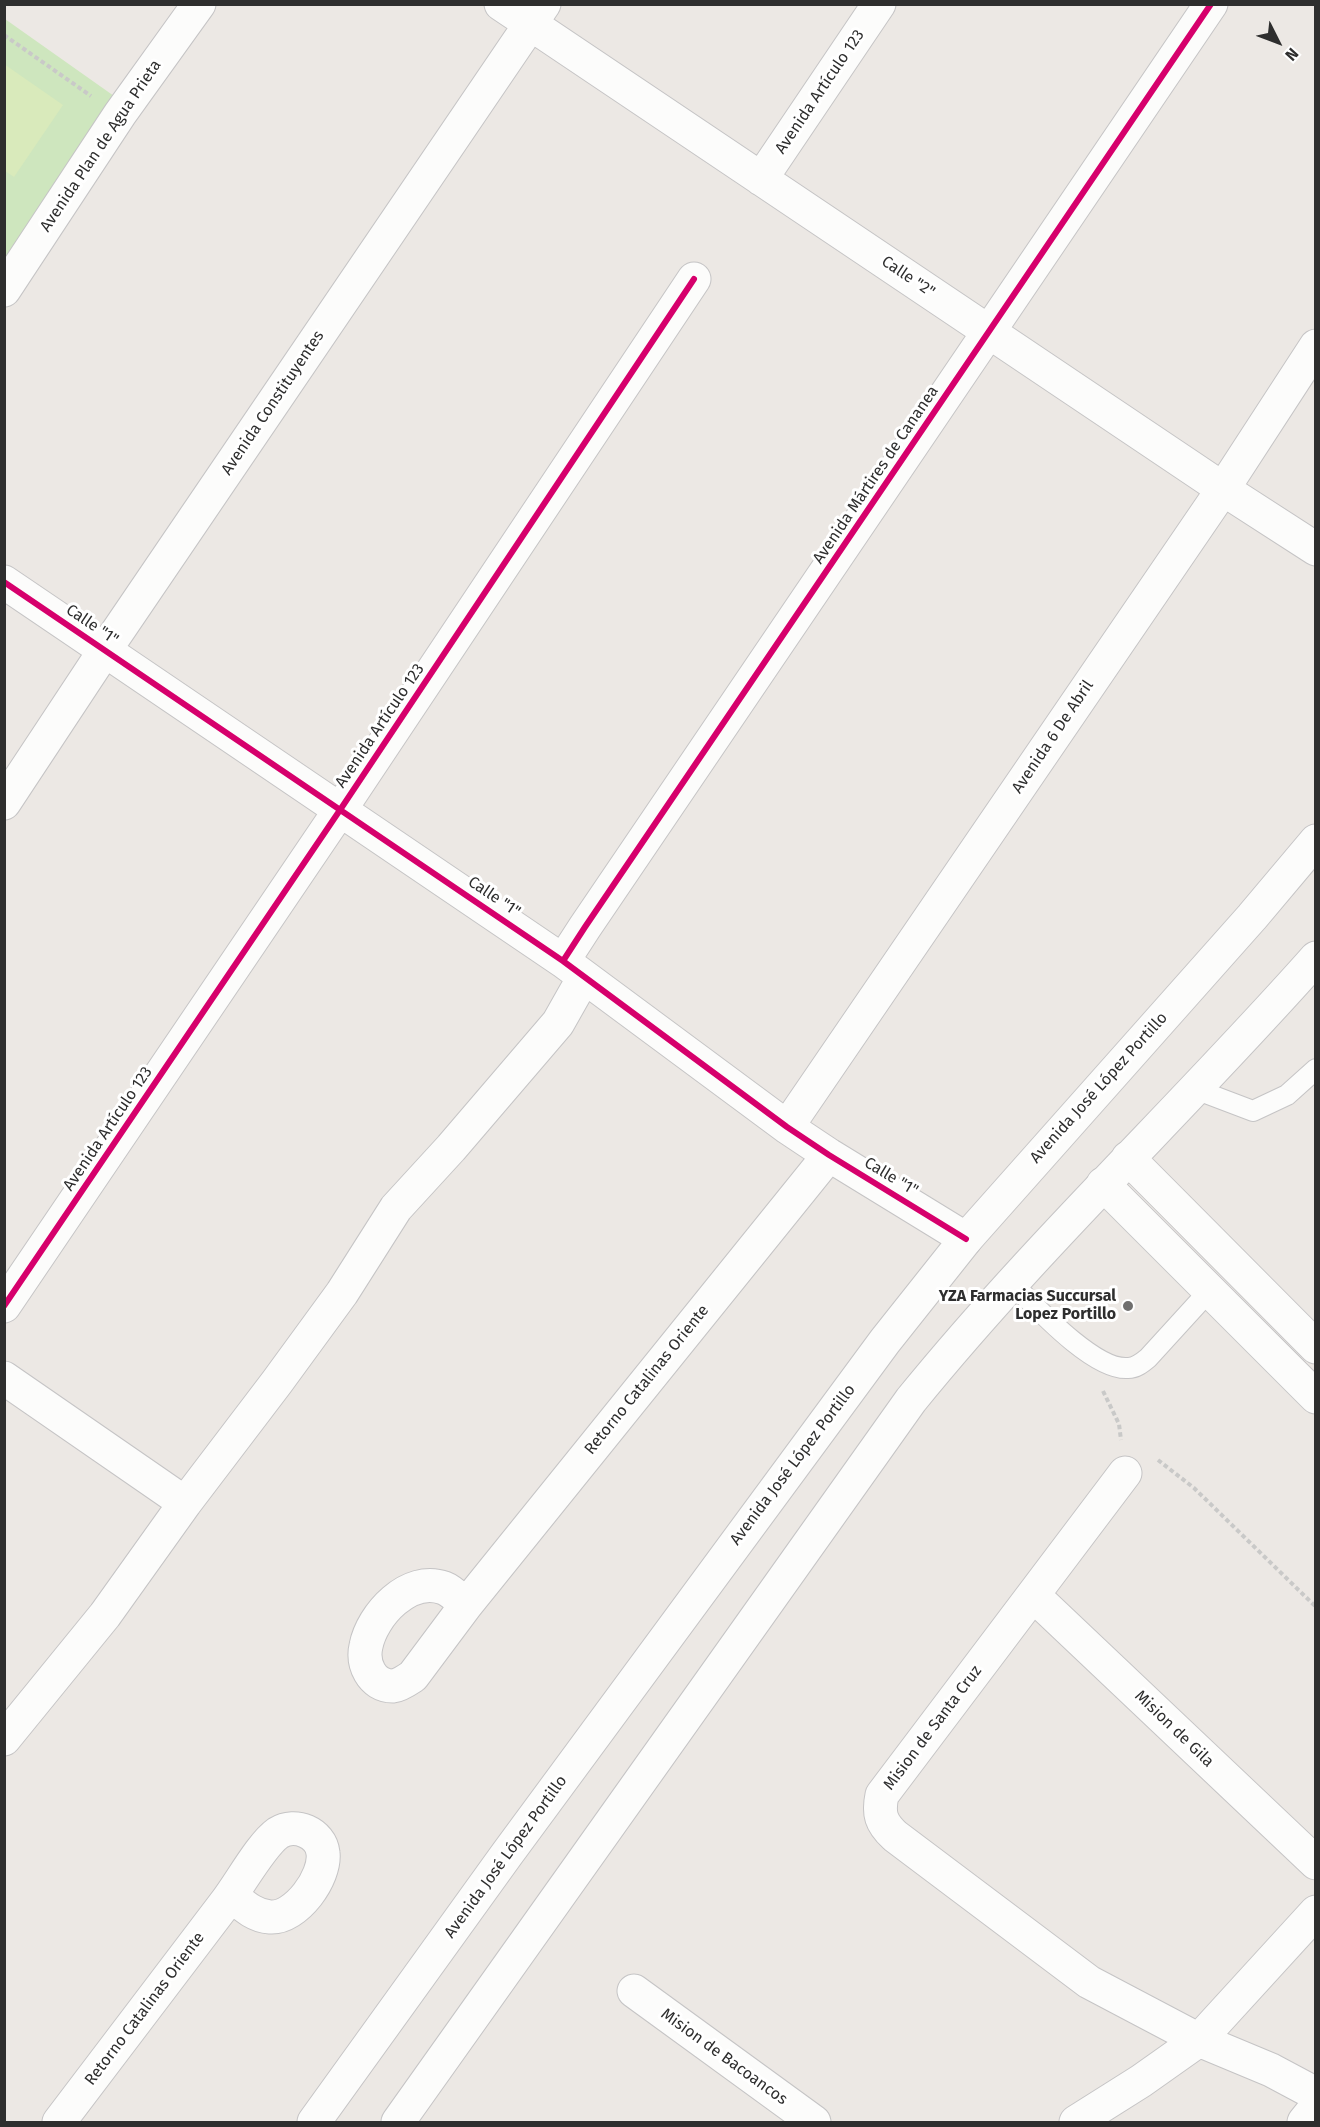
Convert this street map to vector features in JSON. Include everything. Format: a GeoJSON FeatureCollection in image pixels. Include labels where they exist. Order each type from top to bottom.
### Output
{"type":"FeatureCollection","features":[{"type":"Feature","properties":{"kind":"street","name":"Avenida Plan de Agua Prieta"},"geometry":{"type":"LineString","coordinates":[[4,290],[120,114],[199,4]]}},
{"type":"Feature","properties":{"kind":"street","name":"Calle \"2\""},"geometry":{"type":"LineString","coordinates":[[501,4],[537,15],[761,179],[1316,549]]}},
{"type":"Feature","properties":{"kind":"street","name":"Avenida Artículo 123"},"geometry":{"type":"LineString","coordinates":[[761,179],[879,4]]}},
{"type":"Feature","properties":{"kind":"street","name":"Avenida Mártires de Cananea"},"geometry":{"type":"LineString","coordinates":[[4,1739],[105,1615],[184,1503],[342,1293],[396,1208],[451,1148],[558,1023],[574,969],[990,332],[1211,4]]}},
{"type":"Feature","properties":{"kind":"street","name":"Avenida Constituyentes"},"geometry":{"type":"LineString","coordinates":[[4,803],[105,650],[537,15]]}},
{"type":"Feature","properties":{"kind":"street","name":"Avenida Artículo 123"},"geometry":{"type":"LineString","coordinates":[[4,1306],[340,810],[694,279]]}},
{"type":"Feature","properties":{"kind":"street","name":"Avenida 6 De Abril"},"geometry":{"type":"LineString","coordinates":[[787,1127],[1223,489],[1316,346]]}},
{"type":"Feature","properties":{"kind":"street","name":"Calle \"1\""},"geometry":{"type":"LineString","coordinates":[[4,582],[574,969],[787,1127],[966,1239]]}},
{"type":"Feature","properties":{"kind":"street","name":"Avenida José López Portillo"},"geometry":{"type":"LineString","coordinates":[[314,2122],[885,1341],[966,1239],[1244,926],[1316,841]]}},
{"type":"Feature","properties":{"kind":"street"},"geometry":{"type":"LineString","coordinates":[[398,2122],[866,1461],[918,1392],[964,1334],[1011,1282],[1249,1033],[1316,958]]}},
{"type":"Feature","properties":{"kind":"street","name":"Retorno Catalinas Oriente"},"geometry":{"type":"LineString","coordinates":[[466,1605],[829,1155]]}},
{"type":"Feature","properties":{"kind":"street"},"geometry":{"type":"LineString","coordinates":[[1128,1158],[1316,1347]]}},
{"type":"Feature","properties":{"kind":"street"},"geometry":{"type":"LineString","coordinates":[[1103,1184],[1316,1397]]}},
{"type":"Feature","properties":{"kind":"street"},"geometry":{"type":"LineString","coordinates":[[4,1378],[184,1503]]}},
{"type":"Feature","properties":{"kind":"street","name":"Mision de Santa Cruz"},"geometry":{"type":"LineString","coordinates":[[1125,1473],[882,1795],[879,1806],[880,1817],[895,1836],[1089,1982],[1199,2040],[1271,2070],[1316,2094]]}},
{"type":"Feature","properties":{"kind":"street","name":"Mision de Gila"},"geometry":{"type":"LineString","coordinates":[[1033,1595],[1316,1863]]}},
{"type":"Feature","properties":{"kind":"street","name":"Retorno Catalinas Oriente"},"geometry":{"type":"LineString","coordinates":[[59,2122],[231,1895]]}},
{"type":"Feature","properties":{"kind":"street"},"geometry":{"type":"LineString","coordinates":[[1076,2122],[1141,2081],[1199,2040],[1316,1912]]}},
{"type":"Feature","properties":{"kind":"street","name":"Mision de Bacoancos"},"geometry":{"type":"LineString","coordinates":[[634,1991],[814,2122]]}},
{"type":"Feature","properties":{"kind":"street"},"geometry":{"type":"LineString","coordinates":[[1304,2122],[1316,2107]]}},
{"type":"Feature","properties":{"kind":"lane"},"geometry":{"type":"LineString","coordinates":[[1195,1089],[1253,1111],[1287,1095],[1316,1069]]}},
{"type":"Feature","properties":{"kind":"lane"},"geometry":{"type":"LineString","coordinates":[[1011,1282],[1088,1353],[1109,1365],[1128,1368],[1139,1365],[1148,1358],[1210,1290]]}},
{"type":"Feature","properties":{"kind":"path"},"geometry":{"type":"LineString","coordinates":[[4,35],[93,98]]}},
{"type":"Feature","properties":{"kind":"path"},"geometry":{"type":"LineString","coordinates":[[1159,1461],[1194,1488],[1316,1607]]}},
{"type":"Feature","properties":{"kind":"green space"},"geometry":{"type":"Polygon","coordinates":[[[5,19],[114,96],[5,258],[5,19]]]}},
{"type":"Feature","properties":{"kind":"green space"},"geometry":{"type":"Polygon","coordinates":[[[4,64],[63,105],[14,177],[5,171],[4,64]]]}},
{"type":"Feature","properties":{"kind":"cycle path"},"geometry":{"type":"LineString","coordinates":[[563,961],[1211,4]]}},
{"type":"Feature","properties":{"kind":"cycle path"},"geometry":{"type":"LineString","coordinates":[[4,1306],[340,810],[694,279]]}},
{"type":"Feature","properties":{"kind":"cycle path"},"geometry":{"type":"LineString","coordinates":[[4,582],[563,961],[787,1127],[966,1239]]}},
{"type":"Feature","properties":{"kind":"place","name":"YZA Farmacias Succursal Lopez Portillo"},"geometry":{"type":"Point","coordinates":[1128,1306]}}]}
